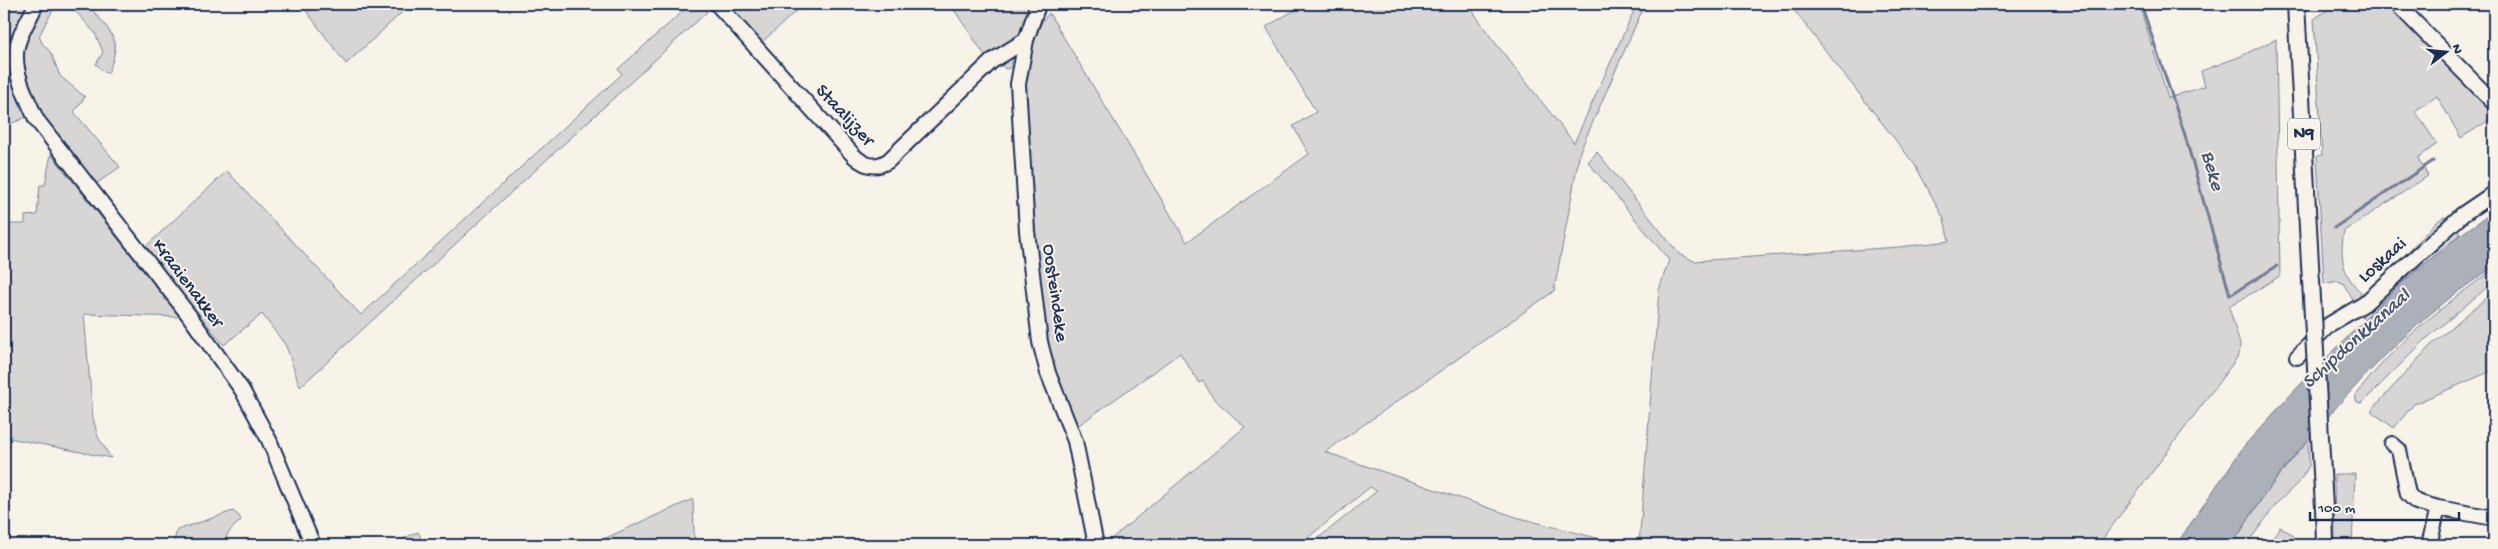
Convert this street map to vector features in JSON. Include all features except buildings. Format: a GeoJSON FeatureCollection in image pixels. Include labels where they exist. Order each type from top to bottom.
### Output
{"type":"FeatureCollection","features":[{"type":"Feature","properties":{"kind":"main road","name":"N9"},"geometry":{"type":"LineString","coordinates":[[2296,4],[2326,545]]}},
{"type":"Feature","properties":{"kind":"street"},"geometry":{"type":"LineString","coordinates":[[10,55],[18,45],[36,4]]}},
{"type":"Feature","properties":{"kind":"street","name":"Staalijzer"},"geometry":{"type":"LineString","coordinates":[[717,4],[854,156],[870,166],[883,164],[888,161],[992,61],[1026,40]]}},
{"type":"Feature","properties":{"kind":"street"},"geometry":{"type":"LineString","coordinates":[[2397,4],[2494,103]]}},
{"type":"Feature","properties":{"kind":"street","name":"Oosteindeke"},"geometry":{"type":"LineString","coordinates":[[1040,5],[1026,40],[1018,84],[1026,231],[1040,342],[1048,373],[1075,442],[1096,545]]}},
{"type":"Feature","properties":{"kind":"street","name":"Kraaienakker"},"geometry":{"type":"LineString","coordinates":[[10,55],[36,119],[188,314],[242,390],[269,440],[313,545]]}},
{"type":"Feature","properties":{"kind":"street","name":"Loskaai"},"geometry":{"type":"LineString","coordinates":[[2297,357],[2330,324],[2364,304],[2463,214],[2494,192]]}},
{"type":"Feature","properties":{"kind":"street"},"geometry":{"type":"LineString","coordinates":[[2392,444],[2399,450],[2408,494],[2416,502],[2494,518]]}},
{"type":"Feature","properties":{"kind":"street"},"geometry":{"type":"LineString","coordinates":[[2429,545],[2438,508]]}},
{"type":"Feature","properties":{"kind":"shaded area"},"geometry":{"type":"Polygon","coordinates":[[[4,4],[31,4],[12,45],[4,48],[4,4]]]}},
{"type":"Feature","properties":{"kind":"shaded area"},"geometry":{"type":"Polygon","coordinates":[[[43,4],[56,4],[39,36],[42,43],[51,53],[60,76],[85,97],[74,112],[120,167],[93,186],[60,140],[37,103],[24,66],[25,44],[43,4]]]}},
{"type":"Feature","properties":{"kind":"shaded area"},"geometry":{"type":"Polygon","coordinates":[[[69,4],[88,4],[112,36],[115,51],[108,73],[104,72],[96,64],[103,52],[95,33],[69,4]]]}},
{"type":"Feature","properties":{"kind":"shaded area"},"geometry":{"type":"Polygon","coordinates":[[[301,4],[411,4],[346,64],[301,4]]]}},
{"type":"Feature","properties":{"kind":"shaded area"},"geometry":{"type":"Polygon","coordinates":[[[691,4],[700,4],[707,12],[300,387],[286,346],[262,314],[224,345],[144,248],[227,171],[361,315],[622,74],[618,69],[691,4]]]}},
{"type":"Feature","properties":{"kind":"shaded area"},"geometry":{"type":"Polygon","coordinates":[[[725,4],[804,4],[760,44],[725,4]]]}},
{"type":"Feature","properties":{"kind":"shaded area"},"geometry":{"type":"Polygon","coordinates":[[[950,4],[1030,4],[1028,18],[1023,29],[1017,39],[1007,49],[1013,57],[1010,68],[1005,69],[994,55],[988,60],[950,4]]]}},
{"type":"Feature","properties":{"kind":"shaded area"},"geometry":{"type":"Polygon","coordinates":[[[1305,4],[1468,4],[1490,36],[1574,143],[1637,4],[1645,4],[1580,151],[1554,291],[1325,452],[1516,517],[1623,545],[1310,545],[1377,491],[1370,487],[1299,545],[1104,545],[1245,427],[1213,398],[1203,381],[1199,383],[1180,353],[1076,427],[1046,346],[1034,247],[1024,84],[1035,38],[1041,23],[1049,13],[1187,242],[1309,154],[1293,126],[1316,112],[1266,27],[1305,4]]]}},
{"type":"Feature","properties":{"kind":"shaded area"},"geometry":{"type":"Polygon","coordinates":[[[1789,4],[2139,4],[2168,98],[2205,86],[2201,71],[2239,57],[2276,39],[2280,276],[2229,307],[2240,344],[2239,355],[2098,545],[1639,545],[1659,290],[1669,260],[1588,162],[1597,152],[1679,254],[1694,261],[1899,247],[1949,241],[1944,219],[1915,165],[1789,4]]]}},
{"type":"Feature","properties":{"kind":"shaded area"},"geometry":{"type":"Polygon","coordinates":[[[2336,4],[2388,4],[2494,110],[2494,117],[2461,138],[2437,96],[2415,111],[2437,144],[2418,158],[2428,176],[2344,231],[2342,250],[2344,267],[2352,282],[2366,296],[2436,222],[2444,217],[2455,223],[2460,235],[2398,286],[2364,319],[2343,283],[2337,281],[2324,284],[2317,156],[2322,155],[2314,19],[2336,4]]]}},
{"type":"Feature","properties":{"kind":"shaded area"},"geometry":{"type":"Polygon","coordinates":[[[4,63],[9,70],[27,117],[5,126],[5,135],[4,135],[4,63]]]}},
{"type":"Feature","properties":{"kind":"shaded area"},"geometry":{"type":"Polygon","coordinates":[[[51,154],[180,317],[84,314],[93,418],[98,437],[111,458],[4,437],[4,224],[25,224],[25,216],[37,215],[40,185],[45,185],[51,154]]]}},
{"type":"Feature","properties":{"kind":"shaded area"},"geometry":{"type":"Polygon","coordinates":[[[2494,269],[2494,287],[2491,284],[2426,339],[2366,399],[2361,403],[2357,402],[2355,397],[2384,361],[2401,344],[2437,312],[2494,269]]]}},
{"type":"Feature","properties":{"kind":"shaded area"},"geometry":{"type":"Polygon","coordinates":[[[2494,291],[2494,370],[2414,404],[2394,428],[2371,411],[2430,346],[2494,291]]]}},
{"type":"Feature","properties":{"kind":"shaded area"},"geometry":{"type":"Polygon","coordinates":[[[2308,440],[2309,466],[2299,482],[2278,502],[2246,545],[2232,545],[2267,491],[2308,440]]]}},
{"type":"Feature","properties":{"kind":"shaded area"},"geometry":{"type":"Polygon","coordinates":[[[2334,474],[2355,474],[2352,545],[2335,545],[2334,474]]]}},
{"type":"Feature","properties":{"kind":"shaded area"},"geometry":{"type":"Polygon","coordinates":[[[693,499],[696,545],[590,545],[693,499]]]}},
{"type":"Feature","properties":{"kind":"shaded area"},"geometry":{"type":"Polygon","coordinates":[[[233,511],[241,520],[228,534],[225,545],[173,545],[177,530],[233,511]]]}},
{"type":"Feature","properties":{"kind":"shaded area"},"geometry":{"type":"Polygon","coordinates":[[[2280,527],[2292,534],[2298,545],[2267,545],[2280,527]]]}},
{"type":"Feature","properties":{"kind":"shaded area"},"geometry":{"type":"Polygon","coordinates":[[[418,532],[424,545],[389,545],[418,532]]]}},
{"type":"Feature","properties":{"kind":"water","name":"Schipdonkkanaal"},"geometry":{"type":"Polygon","coordinates":[[[2494,211],[2494,267],[2471,282],[2429,315],[2370,371],[2283,470],[2232,545],[2176,545],[2244,446],[2297,388],[2398,286],[2460,235],[2494,211]]]}},
{"type":"Feature","properties":{"kind":"waterway","name":"Beke"},"geometry":{"type":"LineString","coordinates":[[2141,4],[2184,132],[2230,295],[2277,266]]}},
{"type":"Feature","properties":{"kind":"waterway","name":"Beke"},"geometry":{"type":"LineString","coordinates":[[2334,228],[2433,161]]}}]}
